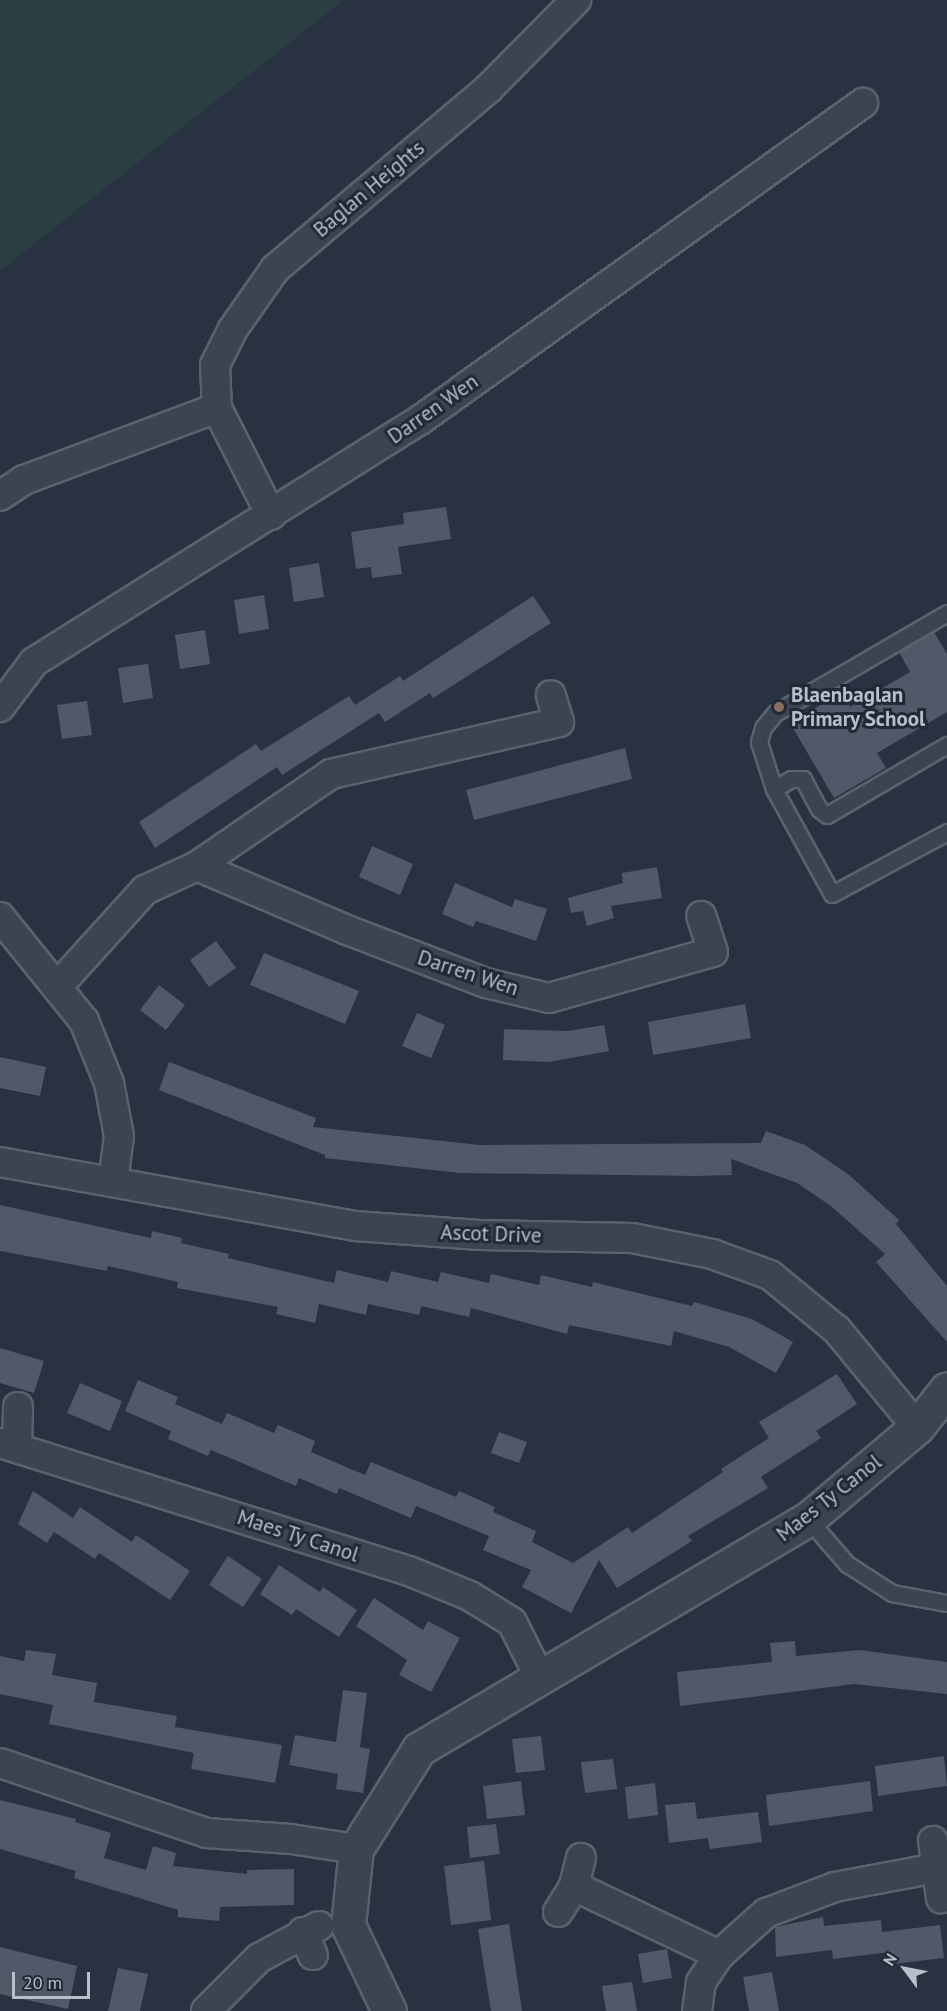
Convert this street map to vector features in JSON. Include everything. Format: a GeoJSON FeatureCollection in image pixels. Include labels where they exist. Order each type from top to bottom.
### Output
{"type":"FeatureCollection","features":[{"type":"Feature","properties":{"kind":"street","name":"Baglan Heights"},"geometry":{"type":"LineString","coordinates":[[271,515],[217,408],[215,366],[233,329],[275,269],[489,88],[576,0]]}},
{"type":"Feature","properties":{"kind":"street","name":"Darren Wen"},"geometry":{"type":"LineString","coordinates":[[0,706],[34,662],[420,420],[863,103]]}},
{"type":"Feature","properties":{"kind":"street"},"geometry":{"type":"LineString","coordinates":[[0,495],[24,480],[217,408]]}},
{"type":"Feature","properties":{"kind":"street"},"geometry":{"type":"LineString","coordinates":[[57,987],[145,890],[197,866],[331,774],[559,722],[551,695]]}},
{"type":"Feature","properties":{"kind":"street","name":"Darren Wen"},"geometry":{"type":"LineString","coordinates":[[197,866],[347,930],[486,983],[549,998],[713,952],[701,916]]}},
{"type":"Feature","properties":{"kind":"street"},"geometry":{"type":"LineString","coordinates":[[0,917],[84,1021],[109,1083],[119,1136],[113,1182]]}},
{"type":"Feature","properties":{"kind":"street","name":"Ascot Drive"},"geometry":{"type":"LineString","coordinates":[[0,1162],[356,1226],[480,1235],[632,1238],[712,1254],[770,1275],[837,1330],[917,1427]]}},
{"type":"Feature","properties":{"kind":"street","name":"Maes Ty Canol"},"geometry":{"type":"LineString","coordinates":[[389,2011],[348,1925],[356,1849],[419,1749],[808,1519],[917,1427],[947,1389]]}},
{"type":"Feature","properties":{"kind":"street","name":"Maes Ty Canol"},"geometry":{"type":"LineString","coordinates":[[18,1407],[8,1445],[409,1571],[470,1596],[512,1622],[540,1678]]}},
{"type":"Feature","properties":{"kind":"street"},"geometry":{"type":"LineString","coordinates":[[0,1763],[207,1833],[291,1839],[356,1849]]}},
{"type":"Feature","properties":{"kind":"street"},"geometry":{"type":"LineString","coordinates":[[697,2011],[701,1982],[719,1955],[766,1913],[835,1887],[935,1854],[940,1898]]}},
{"type":"Feature","properties":{"kind":"street"},"geometry":{"type":"LineString","coordinates":[[558,1912],[574,1886],[581,1858]]}},
{"type":"Feature","properties":{"kind":"street"},"geometry":{"type":"LineString","coordinates":[[574,1886],[719,1955]]}},
{"type":"Feature","properties":{"kind":"street"},"geometry":{"type":"LineString","coordinates":[[206,2011],[259,1958],[312,1938]]}},
{"type":"Feature","properties":{"kind":"lane"},"geometry":{"type":"LineString","coordinates":[[947,613],[769,719],[759,742],[774,789],[832,894],[947,832]]}},
{"type":"Feature","properties":{"kind":"lane"},"geometry":{"type":"LineString","coordinates":[[774,789],[791,779],[803,779],[819,809],[827,815],[947,745]]}},
{"type":"Feature","properties":{"kind":"lane"},"geometry":{"type":"LineString","coordinates":[[808,1519],[847,1564],[892,1593],[947,1602]]}},
{"type":"Feature","properties":{"kind":"green space"},"geometry":{"type":"Polygon","coordinates":[[[0,0],[344,0],[0,271],[0,0]]]}},
{"type":"Feature","properties":{"kind":"building"},"geometry":{"type":"Polygon","coordinates":[[[446,507],[451,539],[398,547],[402,574],[372,578],[371,567],[356,569],[351,532],[404,524],[403,513],[446,507]]]}},
{"type":"Feature","properties":{"kind":"building"},"geometry":{"type":"Polygon","coordinates":[[[319,563],[324,597],[294,602],[289,568],[319,563]]]}},
{"type":"Feature","properties":{"kind":"building"},"geometry":{"type":"Polygon","coordinates":[[[264,595],[269,629],[239,634],[234,600],[264,595]]]}},
{"type":"Feature","properties":{"kind":"building"},"geometry":{"type":"Polygon","coordinates":[[[533,596],[551,623],[433,698],[430,693],[385,722],[379,713],[282,775],[277,767],[155,848],[139,822],[256,744],[261,751],[349,696],[355,705],[400,676],[403,681],[533,596]]]}},
{"type":"Feature","properties":{"kind":"building"},"geometry":{"type":"Polygon","coordinates":[[[205,630],[210,664],[180,669],[175,635],[205,630]]]}},
{"type":"Feature","properties":{"kind":"building"},"geometry":{"type":"Polygon","coordinates":[[[934,632],[947,654],[947,712],[877,753],[886,768],[834,798],[790,723],[842,692],[850,707],[910,672],[899,652],[934,632]]]}},
{"type":"Feature","properties":{"kind":"building"},"geometry":{"type":"Polygon","coordinates":[[[148,664],[153,698],[123,703],[118,668],[148,664]]]}},
{"type":"Feature","properties":{"kind":"building"},"geometry":{"type":"Polygon","coordinates":[[[87,701],[92,735],[62,739],[57,705],[87,701]]]}},
{"type":"Feature","properties":{"kind":"building"},"geometry":{"type":"Polygon","coordinates":[[[625,748],[632,779],[474,820],[466,790],[625,748]]]}},
{"type":"Feature","properties":{"kind":"building"},"geometry":{"type":"Polygon","coordinates":[[[372,846],[413,864],[400,895],[359,877],[372,846]]]}},
{"type":"Feature","properties":{"kind":"building"},"geometry":{"type":"Polygon","coordinates":[[[657,867],[662,898],[611,906],[614,918],[587,926],[583,911],[571,913],[568,898],[623,883],[622,873],[657,867]]]}},
{"type":"Feature","properties":{"kind":"building"},"geometry":{"type":"Polygon","coordinates":[[[455,883],[512,907],[515,899],[547,909],[536,941],[476,921],[473,927],[442,914],[455,883]]]}},
{"type":"Feature","properties":{"kind":"building"},"geometry":{"type":"Polygon","coordinates":[[[216,941],[236,968],[209,987],[190,960],[216,941]]]}},
{"type":"Feature","properties":{"kind":"building"},"geometry":{"type":"Polygon","coordinates":[[[264,953],[359,991],[345,1024],[250,985],[264,953]]]}},
{"type":"Feature","properties":{"kind":"building"},"geometry":{"type":"Polygon","coordinates":[[[159,985],[185,1005],[166,1030],[140,1010],[159,985]]]}},
{"type":"Feature","properties":{"kind":"building"},"geometry":{"type":"Polygon","coordinates":[[[745,1004],[751,1038],[653,1055],[648,1022],[745,1004]]]}},
{"type":"Feature","properties":{"kind":"building"},"geometry":{"type":"Polygon","coordinates":[[[417,1013],[445,1025],[431,1058],[402,1046],[417,1013]]]}},
{"type":"Feature","properties":{"kind":"building"},"geometry":{"type":"Polygon","coordinates":[[[604,1025],[609,1051],[549,1062],[503,1060],[504,1029],[568,1031],[604,1025]]]}},
{"type":"Feature","properties":{"kind":"building"},"geometry":{"type":"Polygon","coordinates":[[[0,1057],[46,1067],[40,1096],[0,1088],[0,1057]]]}},
{"type":"Feature","properties":{"kind":"building"},"geometry":{"type":"Polygon","coordinates":[[[169,1062],[316,1118],[313,1127],[480,1145],[761,1143],[766,1131],[805,1145],[848,1174],[899,1220],[896,1224],[947,1286],[947,1342],[876,1262],[885,1254],[831,1206],[797,1183],[731,1159],[732,1175],[696,1176],[460,1173],[325,1158],[325,1155],[159,1090],[169,1062]]]}},
{"type":"Feature","properties":{"kind":"building"},"geometry":{"type":"Polygon","coordinates":[[[0,1205],[151,1238],[152,1231],[182,1238],[181,1243],[229,1254],[228,1258],[334,1283],[337,1270],[388,1282],[391,1271],[438,1282],[441,1272],[489,1283],[491,1274],[539,1285],[541,1275],[592,1287],[593,1282],[692,1306],[694,1302],[752,1319],[793,1342],[776,1373],[729,1347],[674,1331],[671,1346],[569,1325],[567,1334],[471,1308],[469,1317],[421,1306],[419,1315],[368,1304],[366,1315],[319,1304],[315,1323],[276,1314],[278,1307],[177,1288],[178,1282],[108,1266],[107,1271],[0,1251],[0,1205]]]}},
{"type":"Feature","properties":{"kind":"building"},"geometry":{"type":"Polygon","coordinates":[[[0,1348],[44,1361],[34,1393],[0,1383],[0,1348]]]}},
{"type":"Feature","properties":{"kind":"building"},"geometry":{"type":"Polygon","coordinates":[[[837,1374],[857,1404],[816,1431],[821,1438],[761,1477],[768,1488],[688,1536],[692,1541],[617,1588],[599,1560],[571,1613],[522,1587],[531,1570],[483,1550],[489,1536],[416,1506],[411,1518],[339,1488],[337,1494],[299,1478],[296,1486],[211,1450],[208,1456],[168,1439],[171,1431],[125,1411],[138,1380],[178,1397],[175,1404],[222,1424],[227,1413],[274,1433],[278,1425],[315,1441],[311,1452],[365,1475],[371,1462],[456,1497],[459,1491],[495,1507],[493,1512],[536,1531],[532,1542],[573,1563],[628,1527],[632,1533],[723,1472],[721,1469],[769,1438],[759,1422],[837,1374]]]}},
{"type":"Feature","properties":{"kind":"building"},"geometry":{"type":"Polygon","coordinates":[[[80,1383],[122,1401],[110,1431],[67,1413],[80,1383]]]}},
{"type":"Feature","properties":{"kind":"building"},"geometry":{"type":"Polygon","coordinates":[[[499,1432],[527,1442],[519,1463],[491,1453],[499,1432]]]}},
{"type":"Feature","properties":{"kind":"building"},"geometry":{"type":"Polygon","coordinates":[[[33,1491],[73,1518],[80,1507],[132,1542],[136,1535],[190,1571],[170,1600],[99,1553],[95,1559],[54,1532],[47,1543],[18,1524],[33,1491]]]}},
{"type":"Feature","properties":{"kind":"building"},"geometry":{"type":"Polygon","coordinates":[[[228,1556],[262,1579],[243,1607],[209,1585],[228,1556]]]}},
{"type":"Feature","properties":{"kind":"building"},"geometry":{"type":"Polygon","coordinates":[[[279,1565],[320,1592],[323,1587],[357,1610],[339,1637],[296,1609],[292,1615],[260,1594],[279,1565]]]}},
{"type":"Feature","properties":{"kind":"building"},"geometry":{"type":"Polygon","coordinates":[[[374,1598],[423,1630],[428,1621],[460,1638],[431,1692],[399,1675],[407,1660],[356,1626],[374,1598]]]}},
{"type":"Feature","properties":{"kind":"building"},"geometry":{"type":"Polygon","coordinates":[[[795,1641],[796,1656],[860,1650],[947,1662],[947,1694],[854,1684],[680,1706],[677,1672],[772,1662],[770,1643],[795,1641]]]}},
{"type":"Feature","properties":{"kind":"building"},"geometry":{"type":"Polygon","coordinates":[[[26,1650],[56,1654],[52,1675],[97,1683],[94,1702],[177,1716],[175,1727],[282,1745],[275,1783],[191,1769],[194,1753],[49,1724],[53,1705],[0,1694],[0,1656],[24,1661],[26,1650]]]}},
{"type":"Feature","properties":{"kind":"building"},"geometry":{"type":"Polygon","coordinates":[[[343,1690],[367,1693],[360,1747],[370,1749],[363,1793],[336,1789],[338,1774],[289,1765],[295,1735],[336,1742],[343,1690]]]}},
{"type":"Feature","properties":{"kind":"building"},"geometry":{"type":"Polygon","coordinates":[[[541,1736],[545,1770],[516,1773],[512,1739],[541,1736]]]}},
{"type":"Feature","properties":{"kind":"building"},"geometry":{"type":"Polygon","coordinates":[[[944,1756],[947,1786],[878,1796],[875,1766],[944,1756]]]}},
{"type":"Feature","properties":{"kind":"building"},"geometry":{"type":"Polygon","coordinates":[[[613,1759],[617,1789],[585,1793],[581,1762],[613,1759]]]}},
{"type":"Feature","properties":{"kind":"building"},"geometry":{"type":"Polygon","coordinates":[[[521,1781],[525,1815],[487,1819],[483,1786],[521,1781]]]}},
{"type":"Feature","properties":{"kind":"building"},"geometry":{"type":"Polygon","coordinates":[[[870,1781],[873,1811],[769,1826],[766,1795],[870,1781]]]}},
{"type":"Feature","properties":{"kind":"building"},"geometry":{"type":"Polygon","coordinates":[[[655,1783],[658,1815],[628,1819],[625,1787],[655,1783]]]}},
{"type":"Feature","properties":{"kind":"building"},"geometry":{"type":"Polygon","coordinates":[[[0,1800],[76,1819],[75,1822],[111,1833],[104,1858],[146,1870],[153,1846],[176,1853],[173,1866],[247,1874],[247,1870],[294,1869],[294,1905],[220,1907],[219,1921],[178,1917],[178,1910],[74,1878],[76,1871],[0,1849],[0,1800]]]}},
{"type":"Feature","properties":{"kind":"building"},"geometry":{"type":"Polygon","coordinates":[[[695,1802],[697,1819],[758,1812],[762,1842],[710,1849],[708,1838],[669,1843],[665,1805],[695,1802]]]}},
{"type":"Feature","properties":{"kind":"building"},"geometry":{"type":"Polygon","coordinates":[[[496,1824],[500,1854],[470,1858],[467,1827],[496,1824]]]}},
{"type":"Feature","properties":{"kind":"building"},"geometry":{"type":"Polygon","coordinates":[[[484,1861],[491,1920],[451,1925],[444,1866],[484,1861]]]}},
{"type":"Feature","properties":{"kind":"building"},"geometry":{"type":"Polygon","coordinates":[[[823,1917],[824,1926],[881,1920],[882,1932],[940,1925],[944,1958],[893,1964],[891,1952],[833,1959],[832,1950],[776,1957],[775,1927],[823,1917]]]}},
{"type":"Feature","properties":{"kind":"building"},"geometry":{"type":"Polygon","coordinates":[[[509,1924],[522,2011],[491,2011],[478,1929],[509,1924]]]}},
{"type":"Feature","properties":{"kind":"building"},"geometry":{"type":"Polygon","coordinates":[[[0,1947],[77,1966],[68,2009],[0,1994],[0,1947]]]}},
{"type":"Feature","properties":{"kind":"building"},"geometry":{"type":"Polygon","coordinates":[[[667,1949],[672,1978],[643,1983],[638,1954],[667,1949]]]}},
{"type":"Feature","properties":{"kind":"building"},"geometry":{"type":"Polygon","coordinates":[[[118,1968],[148,1974],[140,2011],[108,2011],[118,1968]]]}},
{"type":"Feature","properties":{"kind":"building"},"geometry":{"type":"Polygon","coordinates":[[[772,1972],[779,2011],[749,2011],[743,1977],[772,1972]]]}},
{"type":"Feature","properties":{"kind":"building"},"geometry":{"type":"Polygon","coordinates":[[[632,1982],[637,2011],[606,2011],[602,1986],[632,1982]]]}},
{"type":"Feature","properties":{"kind":"place","name":"Blaenbaglan Primary School"},"geometry":{"type":"Point","coordinates":[779,707]}}]}
